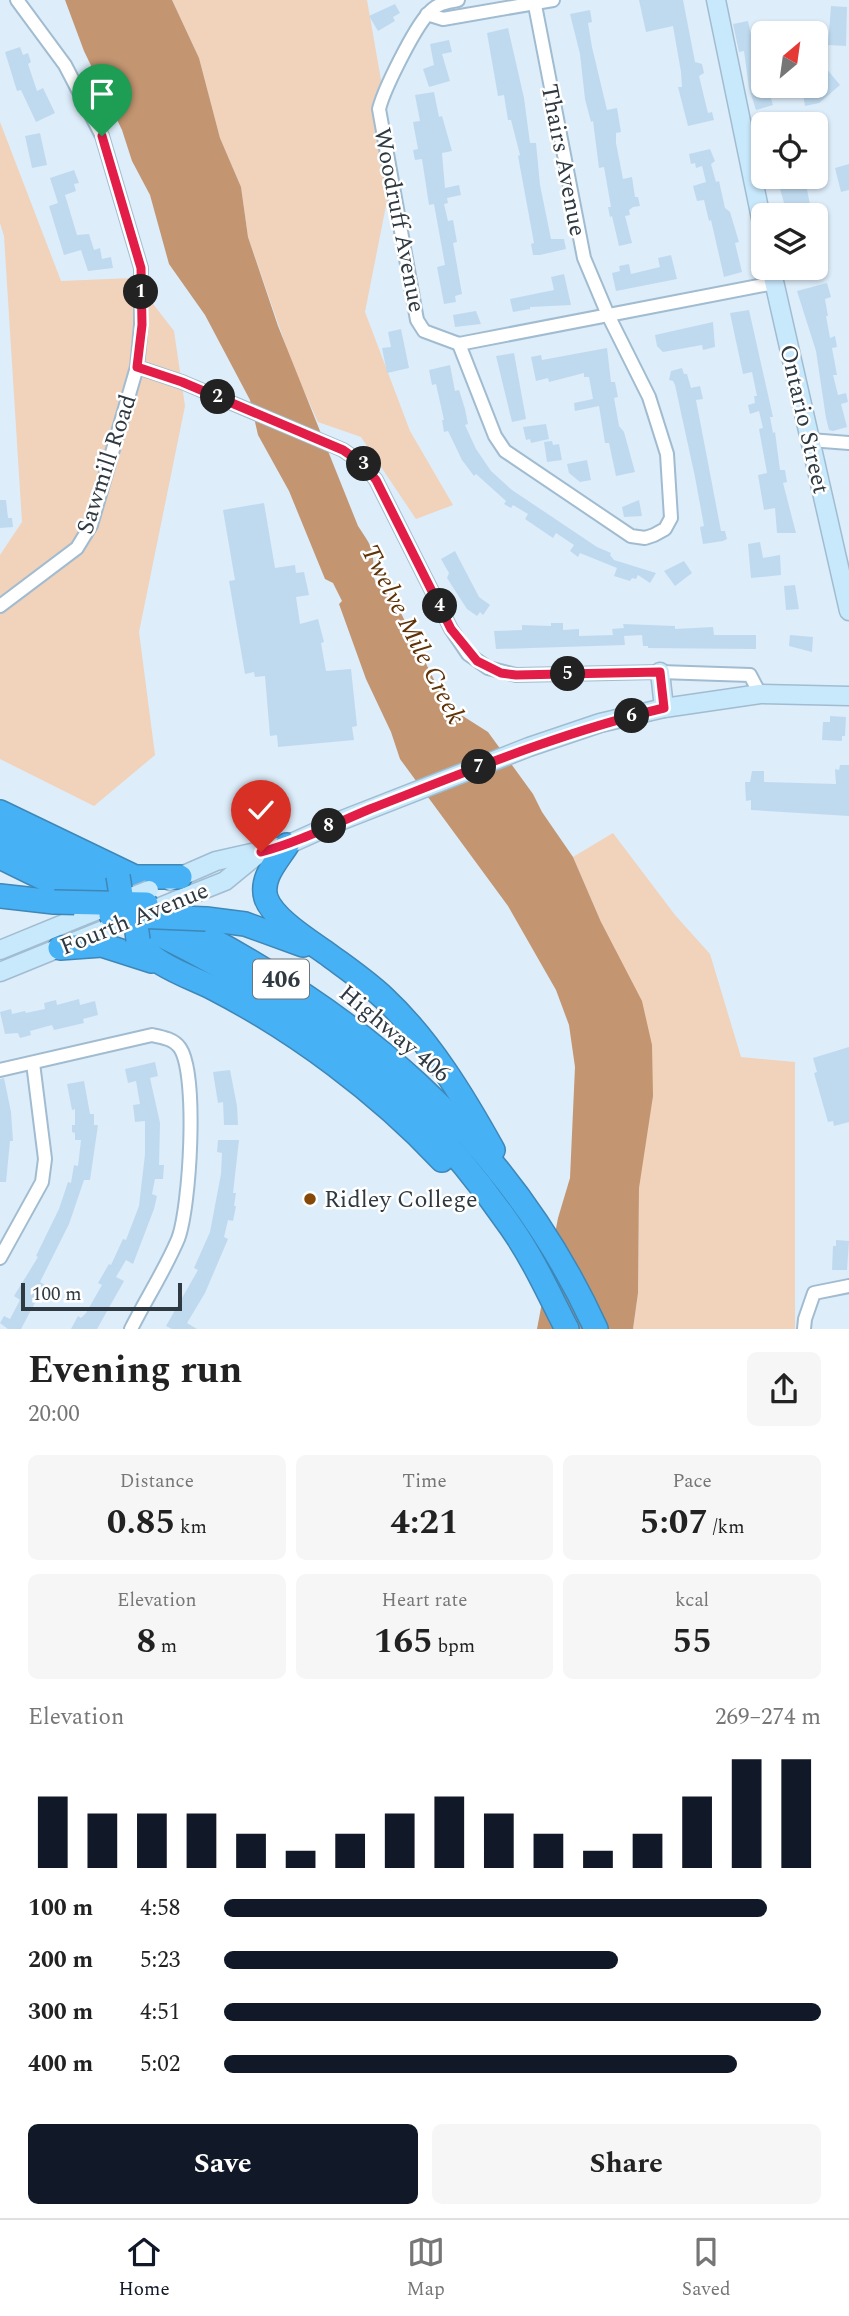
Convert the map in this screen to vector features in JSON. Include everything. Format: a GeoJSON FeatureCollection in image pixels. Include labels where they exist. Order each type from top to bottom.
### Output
{"type":"FeatureCollection","features":[{"type":"Feature","properties":{"kind":"highway"},"geometry":{"type":"LineString","coordinates":[[0,812],[111,870],[143,878],[180,877]]}},
{"type":"Feature","properties":{"kind":"highway","name":"Highway 406"},"geometry":{"type":"LineString","coordinates":[[0,834],[229,949],[328,1009],[383,1052],[410,1076],[515,1189],[554,1249],[596,1329]]}},
{"type":"Feature","properties":{"kind":"highway"},"geometry":{"type":"LineString","coordinates":[[287,845],[268,874],[265,890],[267,901],[278,916],[385,998],[425,1043],[488,1140],[515,1189]]}},
{"type":"Feature","properties":{"kind":"highway","name":"Highway 406"},"geometry":{"type":"LineString","coordinates":[[0,857],[226,971],[304,1017],[402,1097],[447,1144],[492,1201],[542,1277],[566,1326]]}},
{"type":"Feature","properties":{"kind":"highway"},"geometry":{"type":"LineString","coordinates":[[105,917],[121,890],[111,870]]}},
{"type":"Feature","properties":{"kind":"highway"},"geometry":{"type":"LineString","coordinates":[[69,944],[105,917],[153,901],[180,877]]}},
{"type":"Feature","properties":{"kind":"highway"},"geometry":{"type":"LineString","coordinates":[[0,896],[54,902],[105,917]]}},
{"type":"Feature","properties":{"kind":"highway"},"geometry":{"type":"LineString","coordinates":[[153,901],[206,919],[245,924],[281,935],[349,970]]}},
{"type":"Feature","properties":{"kind":"highway"},"geometry":{"type":"LineString","coordinates":[[153,901],[138,940],[145,951],[259,1014],[383,1104],[460,1180],[513,1248],[566,1326]]}},
{"type":"Feature","properties":{"kind":"highway"},"geometry":{"type":"LineString","coordinates":[[69,944],[110,946],[173,968]]}},
{"type":"Feature","properties":{"kind":"main road"},"geometry":{"type":"LineString","coordinates":[[716,0],[758,203]]}},
{"type":"Feature","properties":{"kind":"main road","name":"Ontario Street"},"geometry":{"type":"LineString","coordinates":[[774,280],[849,611]]}},
{"type":"Feature","properties":{"kind":"main road"},"geometry":{"type":"LineString","coordinates":[[660,672],[664,708]]}},
{"type":"Feature","properties":{"kind":"main road","name":"Fourth Avenue"},"geometry":{"type":"LineString","coordinates":[[180,877],[216,861],[287,845],[345,819],[528,747],[600,723],[664,708],[760,694],[849,696]]}},
{"type":"Feature","properties":{"kind":"main road","name":"Fourth Avenue"},"geometry":{"type":"LineString","coordinates":[[153,901],[225,881],[261,852]]}},
{"type":"Feature","properties":{"kind":"main road","name":"Fourth Avenue"},"geometry":{"type":"LineString","coordinates":[[0,950],[105,917]]}},
{"type":"Feature","properties":{"kind":"main road","name":"Fourth Avenue"},"geometry":{"type":"LineString","coordinates":[[0,972],[69,944]]}},
{"type":"Feature","properties":{"kind":"street","name":"Sawmill Road"},"geometry":{"type":"LineString","coordinates":[[0,606],[77,548],[90,525],[137,367],[142,325],[141,268],[102,136],[65,65],[17,0]]}},
{"type":"Feature","properties":{"kind":"street"},"geometry":{"type":"LineString","coordinates":[[427,14],[441,3],[458,0]]}},
{"type":"Feature","properties":{"kind":"street"},"geometry":{"type":"LineString","coordinates":[[427,14],[443,19],[553,0]]}},
{"type":"Feature","properties":{"kind":"street","name":"Thairs Avenue"},"geometry":{"type":"LineString","coordinates":[[459,344],[495,436],[505,451],[631,536],[645,538],[665,529],[671,518],[667,454],[649,397],[608,315],[584,258],[577,234],[534,2]]}},
{"type":"Feature","properties":{"kind":"street","name":"Woodruff Avenue"},"geometry":{"type":"LineString","coordinates":[[427,14],[383,93],[379,109],[417,320],[424,331],[459,344]]}},
{"type":"Feature","properties":{"kind":"street"},"geometry":{"type":"LineString","coordinates":[[459,344],[608,315],[752,280]]}},
{"type":"Feature","properties":{"kind":"street"},"geometry":{"type":"LineString","coordinates":[[137,367],[241,406],[343,450],[363,464],[376,480],[451,629],[477,661],[501,673],[516,675],[660,672],[750,675],[760,694]]}},
{"type":"Feature","properties":{"kind":"street"},"geometry":{"type":"LineString","coordinates":[[810,440],[849,443]]}},
{"type":"Feature","properties":{"kind":"street"},"geometry":{"type":"LineString","coordinates":[[0,1070],[146,1036],[167,1038],[180,1048],[189,1075],[190,1172],[178,1237],[131,1329]]}},
{"type":"Feature","properties":{"kind":"street"},"geometry":{"type":"LineString","coordinates":[[0,1258],[43,1182],[45,1159],[33,1063]]}},
{"type":"Feature","properties":{"kind":"street"},"geometry":{"type":"LineString","coordinates":[[804,1329],[804,1318],[814,1293],[849,1286]]}},
{"type":"Feature","properties":{"kind":"shaded area"},"geometry":{"type":"Polygon","coordinates":[[[65,0],[172,0],[199,58],[220,138],[241,187],[248,237],[278,326],[358,526],[370,546],[375,581],[392,595],[447,706],[488,732],[533,794],[573,857],[601,922],[642,1001],[652,1045],[653,1096],[639,1188],[638,1293],[633,1329],[537,1329],[558,1218],[570,1178],[575,1067],[569,1025],[556,990],[508,906],[400,759],[391,732],[366,679],[339,604],[342,601],[333,583],[325,579],[289,491],[258,435],[250,400],[205,315],[169,264],[150,195],[132,161],[122,130],[84,51],[65,0]]]}},
{"type":"Feature","properties":{"kind":"shaded area"},"geometry":{"type":"Polygon","coordinates":[[[172,0],[367,0],[395,160],[365,312],[410,431],[453,505],[416,519],[361,437],[318,422],[294,369],[248,237],[241,187],[220,138],[199,58],[172,0]]]}},
{"type":"Feature","properties":{"kind":"shaded area"},"geometry":{"type":"Polygon","coordinates":[[[0,122],[61,281],[133,278],[174,331],[185,406],[139,632],[155,755],[94,806],[0,759],[0,555],[22,522],[4,236],[0,223],[0,122]]]}},
{"type":"Feature","properties":{"kind":"shaded area"},"geometry":{"type":"Polygon","coordinates":[[[613,833],[675,915],[710,954],[741,1057],[795,1062],[795,1329],[633,1329],[638,1293],[639,1188],[601,922],[573,857],[613,833]]]}},
{"type":"Feature","properties":{"kind":"building"},"geometry":{"type":"Polygon","coordinates":[[[639,0],[683,0],[695,62],[702,64],[704,73],[699,76],[708,113],[712,112],[714,120],[688,126],[678,87],[682,87],[681,72],[673,26],[646,32],[639,0]]]}},
{"type":"Feature","properties":{"kind":"building"},"geometry":{"type":"Polygon","coordinates":[[[395,4],[400,13],[393,17],[395,21],[378,31],[369,16],[395,4]]]}},
{"type":"Feature","properties":{"kind":"building"},"geometry":{"type":"Polygon","coordinates":[[[831,6],[847,7],[846,46],[828,45],[831,6]]]}},
{"type":"Feature","properties":{"kind":"building"},"geometry":{"type":"Polygon","coordinates":[[[590,10],[592,22],[588,23],[592,47],[607,110],[617,108],[621,132],[616,133],[616,143],[623,179],[632,177],[635,197],[638,197],[640,206],[633,207],[629,210],[630,215],[625,216],[632,243],[619,246],[608,207],[611,207],[604,167],[599,168],[593,121],[591,122],[585,99],[580,54],[570,14],[590,10]]]}},
{"type":"Feature","properties":{"kind":"building"},"geometry":{"type":"Polygon","coordinates":[[[748,21],[751,35],[751,94],[744,51],[739,52],[733,24],[748,21]]]}},
{"type":"Feature","properties":{"kind":"building"},"geometry":{"type":"Polygon","coordinates":[[[508,28],[524,98],[530,143],[536,143],[540,185],[551,239],[564,239],[566,249],[540,255],[533,255],[531,244],[534,243],[518,156],[520,155],[511,120],[508,120],[504,95],[498,96],[487,33],[508,28]]]}},
{"type":"Feature","properties":{"kind":"building"},"geometry":{"type":"Polygon","coordinates":[[[449,40],[452,52],[442,54],[450,81],[429,87],[423,69],[434,65],[430,44],[449,40]]]}},
{"type":"Feature","properties":{"kind":"building"},"geometry":{"type":"Polygon","coordinates":[[[20,47],[23,55],[28,53],[31,62],[28,64],[37,91],[43,88],[55,113],[36,122],[21,90],[17,91],[5,52],[20,47]]]}},
{"type":"Feature","properties":{"kind":"building"},"geometry":{"type":"Polygon","coordinates":[[[828,70],[840,85],[828,95],[828,70]]]}},
{"type":"Feature","properties":{"kind":"building"},"geometry":{"type":"Polygon","coordinates":[[[434,92],[439,117],[442,116],[452,151],[442,153],[445,188],[459,185],[461,195],[447,198],[448,203],[444,204],[448,221],[453,220],[457,242],[453,243],[462,294],[455,296],[456,302],[444,304],[437,267],[445,265],[434,204],[429,205],[422,159],[415,160],[413,150],[418,149],[413,122],[420,121],[415,95],[434,92]]]}},
{"type":"Feature","properties":{"kind":"building"},"geometry":{"type":"Polygon","coordinates":[[[752,98],[771,98],[773,105],[756,110],[752,98]]]}},
{"type":"Feature","properties":{"kind":"building"},"geometry":{"type":"Polygon","coordinates":[[[804,98],[825,98],[819,103],[805,106],[804,98]]]}},
{"type":"Feature","properties":{"kind":"building"},"geometry":{"type":"Polygon","coordinates":[[[40,133],[47,165],[32,168],[25,136],[40,133]]]}},
{"type":"Feature","properties":{"kind":"building"},"geometry":{"type":"Polygon","coordinates":[[[710,149],[715,161],[711,164],[716,182],[719,181],[725,208],[730,212],[739,242],[735,243],[742,272],[724,277],[711,220],[709,221],[704,200],[697,201],[693,186],[706,182],[702,166],[696,168],[695,163],[691,164],[689,154],[710,149]]]}},
{"type":"Feature","properties":{"kind":"building"},"geometry":{"type":"Polygon","coordinates":[[[849,164],[849,190],[841,192],[835,168],[849,164]]]}},
{"type":"Feature","properties":{"kind":"building"},"geometry":{"type":"Polygon","coordinates":[[[74,170],[79,183],[74,184],[76,191],[65,195],[77,235],[89,234],[94,250],[100,248],[102,259],[111,257],[113,268],[88,271],[81,250],[64,255],[49,206],[58,203],[50,178],[74,170]]]}},
{"type":"Feature","properties":{"kind":"building"},"geometry":{"type":"Polygon","coordinates":[[[780,189],[807,189],[810,203],[784,203],[780,189]]]}},
{"type":"Feature","properties":{"kind":"building"},"geometry":{"type":"Polygon","coordinates":[[[671,255],[677,279],[616,291],[612,273],[620,271],[619,266],[629,264],[631,274],[660,267],[658,258],[671,255]]]}},
{"type":"Feature","properties":{"kind":"building"},"geometry":{"type":"Polygon","coordinates":[[[564,274],[571,305],[530,307],[513,312],[510,299],[554,290],[551,277],[564,274]]]}},
{"type":"Feature","properties":{"kind":"building"},"geometry":{"type":"Polygon","coordinates":[[[827,283],[831,297],[825,299],[826,316],[830,338],[835,336],[837,347],[832,348],[837,375],[833,375],[838,395],[846,393],[848,402],[841,404],[847,427],[833,431],[829,430],[816,351],[797,291],[827,283]]]}},
{"type":"Feature","properties":{"kind":"building"},"geometry":{"type":"Polygon","coordinates":[[[749,310],[773,417],[770,417],[773,433],[775,432],[780,470],[785,470],[787,482],[783,483],[796,533],[777,533],[775,508],[764,510],[758,475],[767,473],[759,429],[763,428],[759,411],[750,414],[748,405],[755,403],[754,396],[757,396],[752,372],[743,374],[730,313],[749,310]]]}},
{"type":"Feature","properties":{"kind":"building"},"geometry":{"type":"Polygon","coordinates":[[[476,311],[481,324],[455,327],[453,315],[476,311]]]}},
{"type":"Feature","properties":{"kind":"building"},"geometry":{"type":"Polygon","coordinates":[[[713,322],[715,347],[703,350],[702,345],[663,352],[657,346],[655,335],[713,322]]]}},
{"type":"Feature","properties":{"kind":"building"},"geometry":{"type":"Polygon","coordinates":[[[401,329],[409,368],[387,373],[382,348],[391,347],[388,332],[401,329]]]}},
{"type":"Feature","properties":{"kind":"building"},"geometry":{"type":"Polygon","coordinates":[[[607,348],[611,382],[615,382],[618,397],[614,398],[619,426],[624,432],[635,472],[616,476],[609,443],[605,443],[599,406],[575,411],[574,403],[593,399],[589,377],[584,377],[584,373],[549,382],[548,378],[536,381],[531,357],[541,355],[542,360],[607,348]]]}},
{"type":"Feature","properties":{"kind":"building"},"geometry":{"type":"Polygon","coordinates":[[[514,353],[526,419],[512,422],[496,356],[514,353]]]}},
{"type":"Feature","properties":{"kind":"building"},"geometry":{"type":"Polygon","coordinates":[[[450,365],[455,391],[459,390],[465,409],[468,424],[465,425],[476,449],[491,471],[512,490],[597,547],[611,553],[614,560],[656,573],[650,583],[638,575],[630,581],[614,576],[617,568],[580,553],[578,557],[570,551],[574,545],[556,533],[553,538],[525,519],[528,514],[513,505],[511,508],[504,504],[506,501],[476,474],[474,476],[462,460],[448,431],[444,432],[436,384],[432,385],[429,370],[450,365]]]}},
{"type":"Feature","properties":{"kind":"building"},"geometry":{"type":"Polygon","coordinates":[[[682,368],[691,388],[700,386],[703,399],[696,400],[721,531],[725,531],[727,539],[723,541],[703,544],[700,527],[704,526],[695,477],[675,385],[669,380],[671,371],[682,368]]]}},
{"type":"Feature","properties":{"kind":"building"},"geometry":{"type":"Polygon","coordinates":[[[546,424],[549,439],[531,443],[530,439],[526,440],[523,427],[546,424]]]}},
{"type":"Feature","properties":{"kind":"building"},"geometry":{"type":"Polygon","coordinates":[[[552,441],[553,445],[559,444],[562,460],[547,462],[544,442],[552,441]]]}},
{"type":"Feature","properties":{"kind":"building"},"geometry":{"type":"Polygon","coordinates":[[[587,460],[591,480],[580,482],[569,473],[567,464],[587,460]]]}},
{"type":"Feature","properties":{"kind":"building"},"geometry":{"type":"Polygon","coordinates":[[[0,500],[6,500],[8,518],[12,518],[13,527],[0,528],[0,500]]]}},
{"type":"Feature","properties":{"kind":"building"},"geometry":{"type":"Polygon","coordinates":[[[639,500],[642,516],[624,517],[622,507],[639,500]]]}},
{"type":"Feature","properties":{"kind":"building"},"geometry":{"type":"Polygon","coordinates":[[[264,503],[275,568],[295,565],[296,573],[304,572],[309,595],[296,597],[300,624],[318,619],[324,642],[321,643],[326,671],[351,669],[357,726],[352,727],[354,740],[278,747],[277,735],[270,736],[265,676],[255,677],[254,672],[245,674],[229,581],[235,580],[223,510],[264,503]]]}},
{"type":"Feature","properties":{"kind":"building"},"geometry":{"type":"Polygon","coordinates":[[[760,542],[763,558],[780,555],[781,575],[751,578],[748,544],[760,542]]]}},
{"type":"Feature","properties":{"kind":"building"},"geometry":{"type":"Polygon","coordinates":[[[455,551],[479,597],[490,605],[483,615],[480,612],[477,616],[467,609],[447,578],[449,573],[441,559],[455,551]]]}},
{"type":"Feature","properties":{"kind":"building"},"geometry":{"type":"Polygon","coordinates":[[[684,561],[692,573],[675,586],[664,571],[684,561]]]}},
{"type":"Feature","properties":{"kind":"building"},"geometry":{"type":"Polygon","coordinates":[[[795,585],[799,609],[786,610],[784,586],[795,585]]]}},
{"type":"Feature","properties":{"kind":"building"},"geometry":{"type":"Polygon","coordinates":[[[551,623],[563,623],[563,630],[579,629],[579,636],[613,635],[612,629],[624,628],[623,624],[675,626],[675,629],[713,627],[714,635],[756,635],[756,649],[648,648],[643,646],[642,635],[624,636],[625,645],[496,649],[494,631],[522,630],[522,625],[551,626],[551,623]]]}},
{"type":"Feature","properties":{"kind":"building"},"geometry":{"type":"Polygon","coordinates":[[[790,635],[813,637],[812,652],[789,646],[790,635]]]}},
{"type":"Feature","properties":{"kind":"building"},"geometry":{"type":"Polygon","coordinates":[[[830,716],[846,717],[845,736],[842,736],[842,741],[822,740],[823,722],[830,722],[830,716]]]}},
{"type":"Feature","properties":{"kind":"building"},"geometry":{"type":"Polygon","coordinates":[[[840,765],[849,765],[849,816],[751,810],[751,800],[746,801],[745,782],[750,782],[752,771],[764,771],[764,782],[836,784],[835,769],[839,770],[840,765]]]}},
{"type":"Feature","properties":{"kind":"building"},"geometry":{"type":"Polygon","coordinates":[[[79,999],[80,1005],[95,1001],[98,1015],[83,1019],[84,1023],[54,1030],[52,1025],[30,1031],[31,1035],[20,1038],[18,1033],[5,1034],[0,1012],[11,1009],[12,1014],[26,1013],[45,1009],[44,1003],[56,1000],[57,1005],[79,999]]]}},
{"type":"Feature","properties":{"kind":"building"},"geometry":{"type":"Polygon","coordinates":[[[849,1047],[849,1122],[834,1126],[833,1121],[828,1122],[814,1073],[817,1072],[813,1058],[849,1047]]]}},
{"type":"Feature","properties":{"kind":"building"},"geometry":{"type":"Polygon","coordinates":[[[155,1062],[158,1076],[150,1078],[160,1123],[159,1165],[164,1165],[163,1179],[155,1179],[152,1194],[157,1196],[154,1209],[133,1264],[126,1260],[116,1277],[124,1281],[97,1329],[71,1329],[78,1316],[81,1318],[86,1313],[102,1285],[98,1283],[109,1264],[111,1265],[123,1239],[126,1240],[139,1206],[145,1154],[145,1121],[135,1122],[133,1105],[140,1104],[136,1081],[128,1083],[125,1069],[155,1062]]]}},
{"type":"Feature","properties":{"kind":"building"},"geometry":{"type":"Polygon","coordinates":[[[230,1070],[238,1125],[224,1125],[223,1102],[218,1103],[213,1072],[230,1070]]]}},
{"type":"Feature","properties":{"kind":"building"},"geometry":{"type":"Polygon","coordinates":[[[4,1078],[11,1112],[13,1141],[10,1141],[6,1182],[0,1182],[0,1079],[4,1078]]]}},
{"type":"Feature","properties":{"kind":"building"},"geometry":{"type":"Polygon","coordinates":[[[84,1081],[90,1114],[94,1114],[94,1125],[98,1125],[90,1180],[84,1180],[69,1224],[40,1282],[48,1287],[41,1298],[38,1297],[21,1329],[8,1329],[0,1323],[4,1316],[10,1319],[20,1300],[14,1296],[38,1257],[36,1256],[59,1209],[68,1182],[71,1183],[74,1165],[78,1166],[81,1140],[75,1140],[75,1133],[72,1132],[75,1109],[72,1110],[67,1084],[84,1081]]]}},
{"type":"Feature","properties":{"kind":"building"},"geometry":{"type":"Polygon","coordinates":[[[218,1140],[239,1140],[233,1221],[228,1220],[224,1237],[228,1239],[205,1293],[187,1323],[197,1329],[172,1329],[166,1326],[198,1270],[194,1268],[210,1232],[221,1174],[222,1153],[217,1152],[218,1140]]]}},
{"type":"Feature","properties":{"kind":"building"},"geometry":{"type":"Polygon","coordinates":[[[836,1240],[849,1241],[847,1270],[832,1270],[833,1246],[836,1246],[836,1240]]]}},
{"type":"Feature","properties":{"kind":"place","name":"Ridley College"},"geometry":{"type":"Point","coordinates":[310,1199]}},
{"type":"Feature","properties":{"kind":"route"},"geometry":{"type":"LineString","coordinates":[[102,136],[141,268],[142,325],[137,367],[241,406],[343,450],[363,464],[376,480],[451,629],[468,654],[488,668],[516,675],[660,672],[664,708],[600,723],[528,747],[345,819],[287,845],[261,852]]}},
{"type":"Feature","properties":{"kind":"water label","name":"Twelve Mile Creek"},"geometry":{"type":"Point","coordinates":[414,634]}}]}
